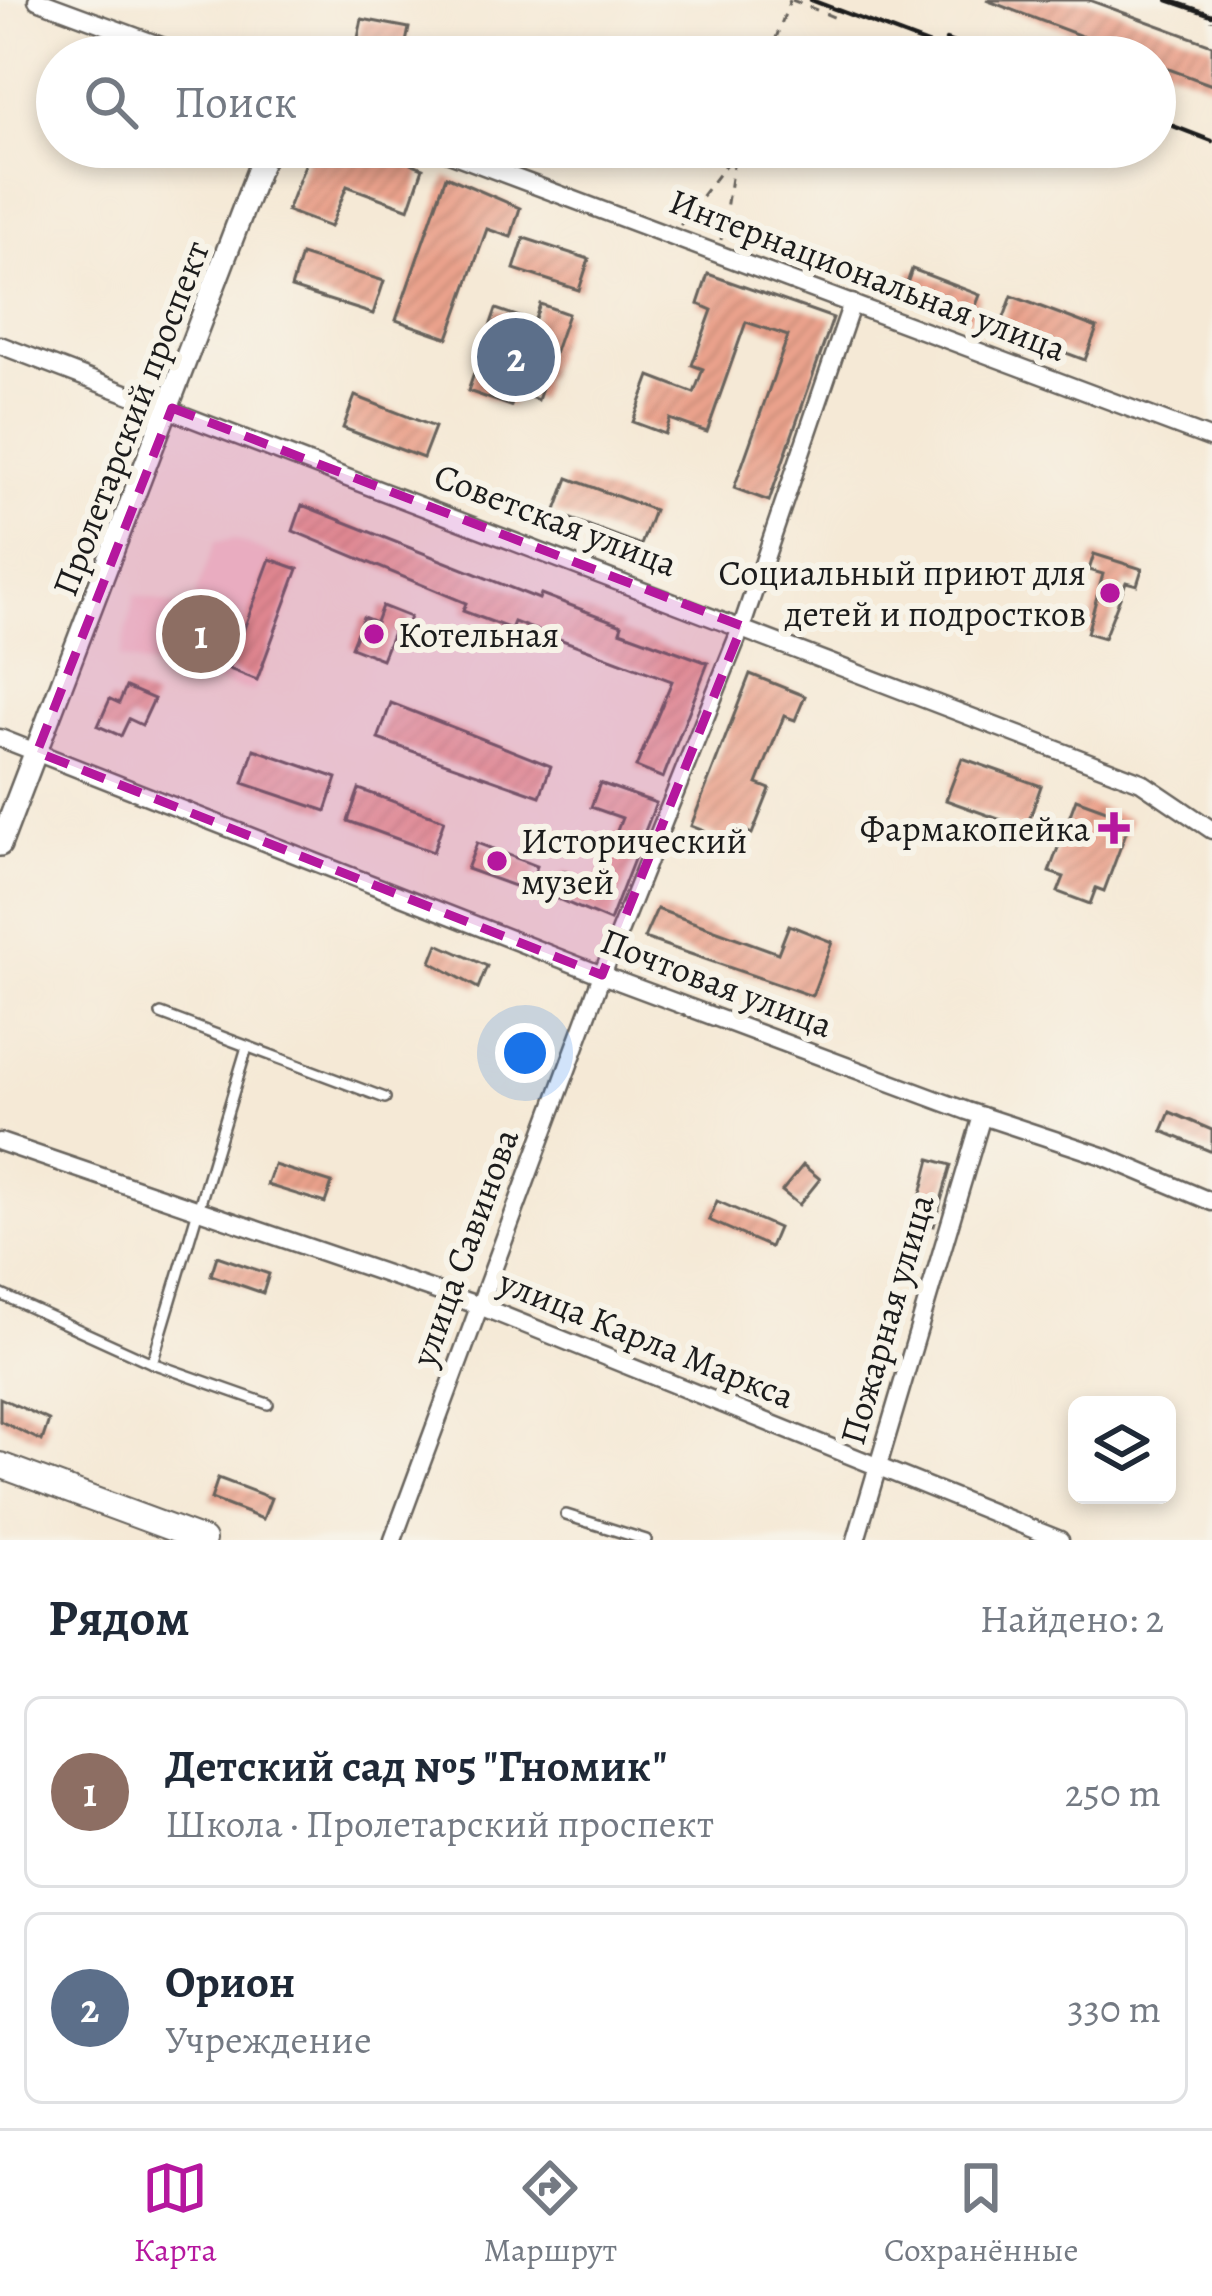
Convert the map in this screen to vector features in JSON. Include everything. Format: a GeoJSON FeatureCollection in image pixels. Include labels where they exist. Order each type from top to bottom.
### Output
{"type":"FeatureCollection","features":[{"type":"Feature","properties":{"kind":"main road"},"geometry":{"type":"LineString","coordinates":[[0,1465],[203,1540]]}},
{"type":"Feature","properties":{"kind":"street"},"geometry":{"type":"LineString","coordinates":[[37,0],[134,36]]}},
{"type":"Feature","properties":{"kind":"street","name":"Пролетарский проспект"},"geometry":{"type":"LineString","coordinates":[[0,845],[172,407],[259,168]]}},
{"type":"Feature","properties":{"kind":"street","name":"Интернациональная улица"},"geometry":{"type":"LineString","coordinates":[[489,168],[1212,439]]}},
{"type":"Feature","properties":{"kind":"street","name":"улица Савинова"},"geometry":{"type":"LineString","coordinates":[[393,1540],[476,1305],[602,975],[742,626],[852,303]]}},
{"type":"Feature","properties":{"kind":"street","name":"Советская улица"},"geometry":{"type":"LineString","coordinates":[[0,346],[172,407],[1141,782],[1212,830]]}},
{"type":"Feature","properties":{"kind":"street","name":"Почтовая улица"},"geometry":{"type":"LineString","coordinates":[[0,738],[602,975],[982,1117],[1103,1156],[1212,1202]]}},
{"type":"Feature","properties":{"kind":"street","name":"Пожарная улица"},"geometry":{"type":"LineString","coordinates":[[856,1540],[982,1117]]}},
{"type":"Feature","properties":{"kind":"street","name":"улица Карла Маркса"},"geometry":{"type":"LineString","coordinates":[[0,1142],[476,1305],[1060,1540]]}},
{"type":"Feature","properties":{"kind":"lane"},"geometry":{"type":"LineString","coordinates":[[160,1014],[385,1098]]}},
{"type":"Feature","properties":{"kind":"lane"},"geometry":{"type":"LineString","coordinates":[[152,1363],[247,1047]]}},
{"type":"Feature","properties":{"kind":"lane"},"geometry":{"type":"LineString","coordinates":[[0,1294],[152,1363],[268,1404]]}},
{"type":"Feature","properties":{"kind":"lane"},"geometry":{"type":"LineString","coordinates":[[566,1515],[646,1540]]}},
{"type":"Feature","properties":{"kind":"path"},"geometry":{"type":"LineString","coordinates":[[777,36],[791,0],[836,18]]}},
{"type":"Feature","properties":{"kind":"path"},"geometry":{"type":"LineString","coordinates":[[672,236],[724,168]]}},
{"type":"Feature","properties":{"kind":"path"},"geometry":{"type":"LineString","coordinates":[[719,254],[732,168]]}},
{"type":"Feature","properties":{"kind":"highlighted area"},"geometry":{"type":"Polygon","coordinates":[[[172,408],[742,626],[602,975],[37,752],[172,408]]]}},
{"type":"Feature","properties":{"kind":"shaded area"},"geometry":{"type":"Polygon","coordinates":[[[234,539],[304,568],[254,692],[120,658],[135,595],[191,609],[215,542],[234,539]]]}},
{"type":"Feature","properties":{"kind":"building"},"geometry":{"type":"Polygon","coordinates":[[[986,0],[1089,0],[1212,45],[1212,85],[1176,72],[1176,36],[1081,36],[986,0]]]}},
{"type":"Feature","properties":{"kind":"building"},"geometry":{"type":"Polygon","coordinates":[[[362,19],[409,28],[407,36],[358,36],[362,19]]]}},
{"type":"Feature","properties":{"kind":"building"},"geometry":{"type":"Polygon","coordinates":[[[304,168],[423,168],[409,209],[347,186],[330,227],[287,211],[304,168]]]}},
{"type":"Feature","properties":{"kind":"building"},"geometry":{"type":"Polygon","coordinates":[[[446,176],[520,208],[511,237],[487,229],[448,338],[396,320],[446,176]]]}},
{"type":"Feature","properties":{"kind":"building"},"geometry":{"type":"Polygon","coordinates":[[[524,238],[589,259],[579,290],[514,269],[524,238]]]}},
{"type":"Feature","properties":{"kind":"building"},"geometry":{"type":"Polygon","coordinates":[[[301,255],[384,281],[373,314],[291,288],[301,255]]]}},
{"type":"Feature","properties":{"kind":"building"},"geometry":{"type":"Polygon","coordinates":[[[912,269],[980,295],[970,321],[903,295],[912,269]]]}},
{"type":"Feature","properties":{"kind":"building"},"geometry":{"type":"Polygon","coordinates":[[[708,274],[833,318],[769,501],[734,488],[788,336],[746,322],[707,432],[670,419],[665,434],[633,422],[650,376],[694,393],[703,369],[692,365],[712,310],[698,304],[708,274]]]}},
{"type":"Feature","properties":{"kind":"building"},"geometry":{"type":"Polygon","coordinates":[[[1012,296],[1097,328],[1085,360],[1000,328],[1012,296]]]}},
{"type":"Feature","properties":{"kind":"building"},"geometry":{"type":"Polygon","coordinates":[[[540,304],[568,314],[538,400],[516,392],[511,406],[468,391],[496,309],[534,322],[540,304]]]}},
{"type":"Feature","properties":{"kind":"building"},"geometry":{"type":"Polygon","coordinates":[[[355,396],[435,427],[423,458],[343,428],[355,396]]]}},
{"type":"Feature","properties":{"kind":"building"},"geometry":{"type":"Polygon","coordinates":[[[568,478],[654,510],[641,545],[555,513],[568,478]]]}},
{"type":"Feature","properties":{"kind":"building"},"geometry":{"type":"Polygon","coordinates":[[[302,505],[539,599],[541,594],[622,625],[620,631],[708,663],[663,778],[636,767],[672,681],[514,622],[511,629],[463,611],[466,603],[293,531],[302,505]]]}},
{"type":"Feature","properties":{"kind":"building","name":"Социальный приют для детей и подростков"},"geometry":{"type":"Polygon","coordinates":[[[1094,554],[1142,569],[1137,585],[1126,582],[1104,638],[1087,633],[1103,574],[1089,570],[1094,554]]]}},
{"type":"Feature","properties":{"kind":"building"},"geometry":{"type":"Polygon","coordinates":[[[270,559],[298,569],[257,680],[229,669],[270,559]]]}},
{"type":"Feature","properties":{"kind":"building","name":"Котельная"},"geometry":{"type":"Polygon","coordinates":[[[382,606],[410,617],[402,636],[393,632],[382,659],[351,647],[363,617],[376,622],[382,606]]]}},
{"type":"Feature","properties":{"kind":"building"},"geometry":{"type":"Polygon","coordinates":[[[750,674],[805,696],[795,720],[784,716],[757,784],[770,789],[752,834],[737,828],[732,842],[691,826],[750,674]]]}},
{"type":"Feature","properties":{"kind":"building"},"geometry":{"type":"Polygon","coordinates":[[[126,687],[154,699],[142,725],[129,719],[121,736],[98,726],[110,699],[119,703],[126,687]]]}},
{"type":"Feature","properties":{"kind":"building"},"geometry":{"type":"Polygon","coordinates":[[[391,703],[551,766],[540,796],[378,739],[391,703]]]}},
{"type":"Feature","properties":{"kind":"building"},"geometry":{"type":"Polygon","coordinates":[[[254,749],[337,778],[326,811],[243,783],[254,749]]]}},
{"type":"Feature","properties":{"kind":"building"},"geometry":{"type":"Polygon","coordinates":[[[962,758],[1041,786],[1026,829],[946,800],[962,758]]]}},
{"type":"Feature","properties":{"kind":"building"},"geometry":{"type":"Polygon","coordinates":[[[600,783],[656,803],[610,921],[553,897],[564,871],[596,884],[622,818],[591,807],[600,783]]]}},
{"type":"Feature","properties":{"kind":"building"},"geometry":{"type":"Polygon","coordinates":[[[359,789],[444,820],[433,852],[348,821],[359,789]]]}},
{"type":"Feature","properties":{"kind":"building"},"geometry":{"type":"Polygon","coordinates":[[[1076,799],[1131,819],[1104,891],[1096,888],[1090,904],[1058,892],[1064,877],[1049,872],[1076,799]]]}},
{"type":"Feature","properties":{"kind":"building"},"geometry":{"type":"Polygon","coordinates":[[[477,843],[537,866],[528,891],[467,869],[477,843]]]}},
{"type":"Feature","properties":{"kind":"building"},"geometry":{"type":"Polygon","coordinates":[[[657,909],[778,953],[789,925],[832,942],[812,996],[644,938],[657,909]]]}},
{"type":"Feature","properties":{"kind":"building"},"geometry":{"type":"Polygon","coordinates":[[[438,944],[487,966],[478,988],[431,962],[438,944]]]}},
{"type":"Feature","properties":{"kind":"building"},"geometry":{"type":"Polygon","coordinates":[[[1170,1112],[1212,1130],[1212,1152],[1162,1131],[1170,1112]]]}},
{"type":"Feature","properties":{"kind":"building"},"geometry":{"type":"Polygon","coordinates":[[[930,1159],[951,1165],[934,1226],[914,1221],[930,1159]]]}},
{"type":"Feature","properties":{"kind":"building"},"geometry":{"type":"Polygon","coordinates":[[[274,1165],[332,1183],[325,1203],[267,1185],[274,1165]]]}},
{"type":"Feature","properties":{"kind":"building"},"geometry":{"type":"Polygon","coordinates":[[[803,1165],[820,1179],[799,1205],[782,1191],[803,1165]]]}},
{"type":"Feature","properties":{"kind":"building"},"geometry":{"type":"Polygon","coordinates":[[[717,1201],[778,1228],[770,1247],[709,1220],[717,1201]]]}},
{"type":"Feature","properties":{"kind":"building"},"geometry":{"type":"Polygon","coordinates":[[[217,1256],[269,1274],[263,1293],[211,1275],[217,1256]]]}},
{"type":"Feature","properties":{"kind":"building"},"geometry":{"type":"Polygon","coordinates":[[[0,1398],[49,1420],[42,1441],[0,1421],[0,1398]]]}},
{"type":"Feature","properties":{"kind":"building"},"geometry":{"type":"Polygon","coordinates":[[[218,1478],[271,1498],[263,1519],[211,1499],[218,1478]]]}},
{"type":"Feature","properties":{"kind":"railway"},"geometry":{"type":"LineString","coordinates":[[811,0],[906,36]]}},
{"type":"Feature","properties":{"kind":"railway"},"geometry":{"type":"LineString","coordinates":[[1168,0],[1212,15]]}},
{"type":"Feature","properties":{"kind":"railway"},"geometry":{"type":"LineString","coordinates":[[1176,127],[1212,141]]}},
{"type":"Feature","properties":{"kind":"place","name":"Орион"},"geometry":{"type":"Point","coordinates":[516,357]}},
{"type":"Feature","properties":{"kind":"place","name":"Социальный приют для детей и подростков"},"geometry":{"type":"Point","coordinates":[1110,593]}},
{"type":"Feature","properties":{"kind":"place","name":"Детский сад №5 \"Гномик\""},"geometry":{"type":"Point","coordinates":[201,634]}},
{"type":"Feature","properties":{"kind":"place","name":"Котельная"},"geometry":{"type":"Point","coordinates":[374,634]}},
{"type":"Feature","properties":{"kind":"place","name":"Фармакопейка"},"geometry":{"type":"Point","coordinates":[1114,828]}},
{"type":"Feature","properties":{"kind":"place","name":"Исторический музей"},"geometry":{"type":"Point","coordinates":[497,861]}}]}
